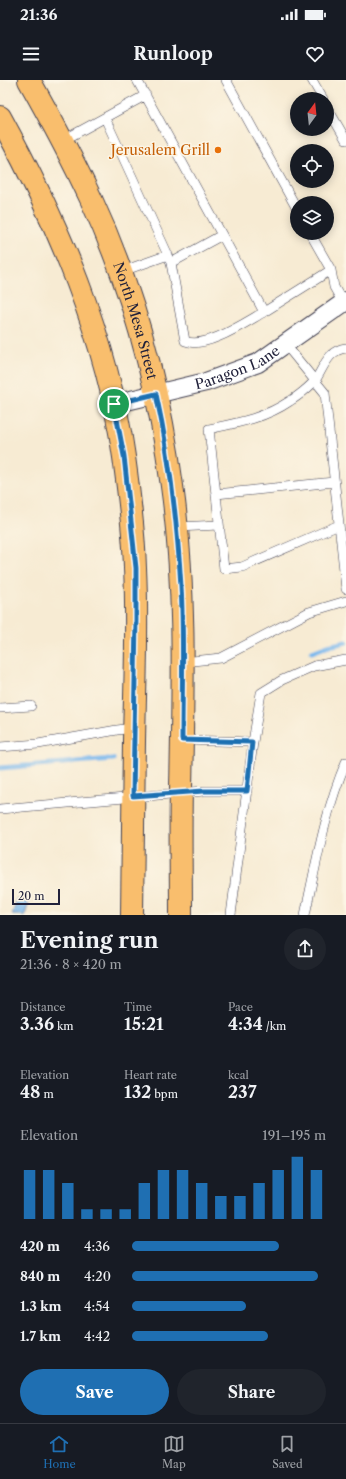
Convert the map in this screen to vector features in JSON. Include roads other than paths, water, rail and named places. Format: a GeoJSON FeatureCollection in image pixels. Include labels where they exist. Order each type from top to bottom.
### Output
{"type":"FeatureCollection","features":[{"type":"Feature","properties":{"kind":"main road","name":"North Mesa Street"},"geometry":{"type":"LineString","coordinates":[[29,80],[92,200],[120,272],[144,348],[161,419],[172,487],[181,587],[181,915]]}},
{"type":"Feature","properties":{"kind":"main road"},"geometry":{"type":"LineString","coordinates":[[0,117],[27,166],[80,288],[93,324],[109,381],[124,456],[136,568],[132,915]]}},
{"type":"Feature","properties":{"kind":"street","name":"Paragon Lane"},"geometry":{"type":"LineString","coordinates":[[114,404],[206,382],[258,363],[344,302]]}},
{"type":"Feature","properties":{"kind":"lane"},"geometry":{"type":"LineString","coordinates":[[138,80],[264,312]]}},
{"type":"Feature","properties":{"kind":"lane"},"geometry":{"type":"LineString","coordinates":[[226,80],[290,196]]}},
{"type":"Feature","properties":{"kind":"lane"},"geometry":{"type":"LineString","coordinates":[[312,80],[319,92]]}},
{"type":"Feature","properties":{"kind":"lane"},"geometry":{"type":"LineString","coordinates":[[62,141],[146,95]]}},
{"type":"Feature","properties":{"kind":"lane"},"geometry":{"type":"LineString","coordinates":[[105,118],[170,259],[185,340],[190,343],[205,341],[232,330],[331,270]]}},
{"type":"Feature","properties":{"kind":"lane"},"geometry":{"type":"LineString","coordinates":[[334,119],[346,140]]}},
{"type":"Feature","properties":{"kind":"lane"},"geometry":{"type":"LineString","coordinates":[[120,272],[170,259],[222,235]]}},
{"type":"Feature","properties":{"kind":"lane"},"geometry":{"type":"LineString","coordinates":[[314,240],[331,270],[334,287],[344,302]]}},
{"type":"Feature","properties":{"kind":"lane"},"geometry":{"type":"LineString","coordinates":[[285,344],[325,393],[346,589]]}},
{"type":"Feature","properties":{"kind":"lane"},"geometry":{"type":"LineString","coordinates":[[339,525],[242,567],[224,569],[209,429],[241,423],[267,414],[290,401],[315,381],[324,364],[334,352],[346,348]]}},
{"type":"Feature","properties":{"kind":"lane"},"geometry":{"type":"LineString","coordinates":[[216,494],[334,482]]}},
{"type":"Feature","properties":{"kind":"lane"},"geometry":{"type":"LineString","coordinates":[[176,527],[219,524]]}},
{"type":"Feature","properties":{"kind":"lane"},"geometry":{"type":"LineString","coordinates":[[182,662],[221,658],[309,612],[346,601]]}},
{"type":"Feature","properties":{"kind":"lane"},"geometry":{"type":"LineString","coordinates":[[230,915],[247,791],[252,742],[261,693],[282,680],[314,666],[346,660]]}},
{"type":"Feature","properties":{"kind":"lane"},"geometry":{"type":"LineString","coordinates":[[0,708],[31,706]]}},
{"type":"Feature","properties":{"kind":"lane"},"geometry":{"type":"LineString","coordinates":[[0,747],[38,744],[134,728]]}},
{"type":"Feature","properties":{"kind":"lane"},"geometry":{"type":"LineString","coordinates":[[182,740],[252,742]]}},
{"type":"Feature","properties":{"kind":"lane"},"geometry":{"type":"LineString","coordinates":[[305,915],[324,828],[339,779],[346,762]]}},
{"type":"Feature","properties":{"kind":"lane"},"geometry":{"type":"LineString","coordinates":[[0,809],[133,796],[204,791],[247,791]]}},
{"type":"Feature","properties":{"kind":"water"},"geometry":{"type":"Polygon","coordinates":[[[17,899],[29,902],[25,915],[12,915],[17,899]]]}},
{"type":"Feature","properties":{"kind":"waterway"},"geometry":{"type":"LineString","coordinates":[[312,652],[328,646],[346,642]]}},
{"type":"Feature","properties":{"kind":"waterway"},"geometry":{"type":"LineString","coordinates":[[0,768],[113,759]]}},
{"type":"Feature","properties":{"kind":"place","name":"Jerusalem Grill"},"geometry":{"type":"Point","coordinates":[218,150]}}]}
